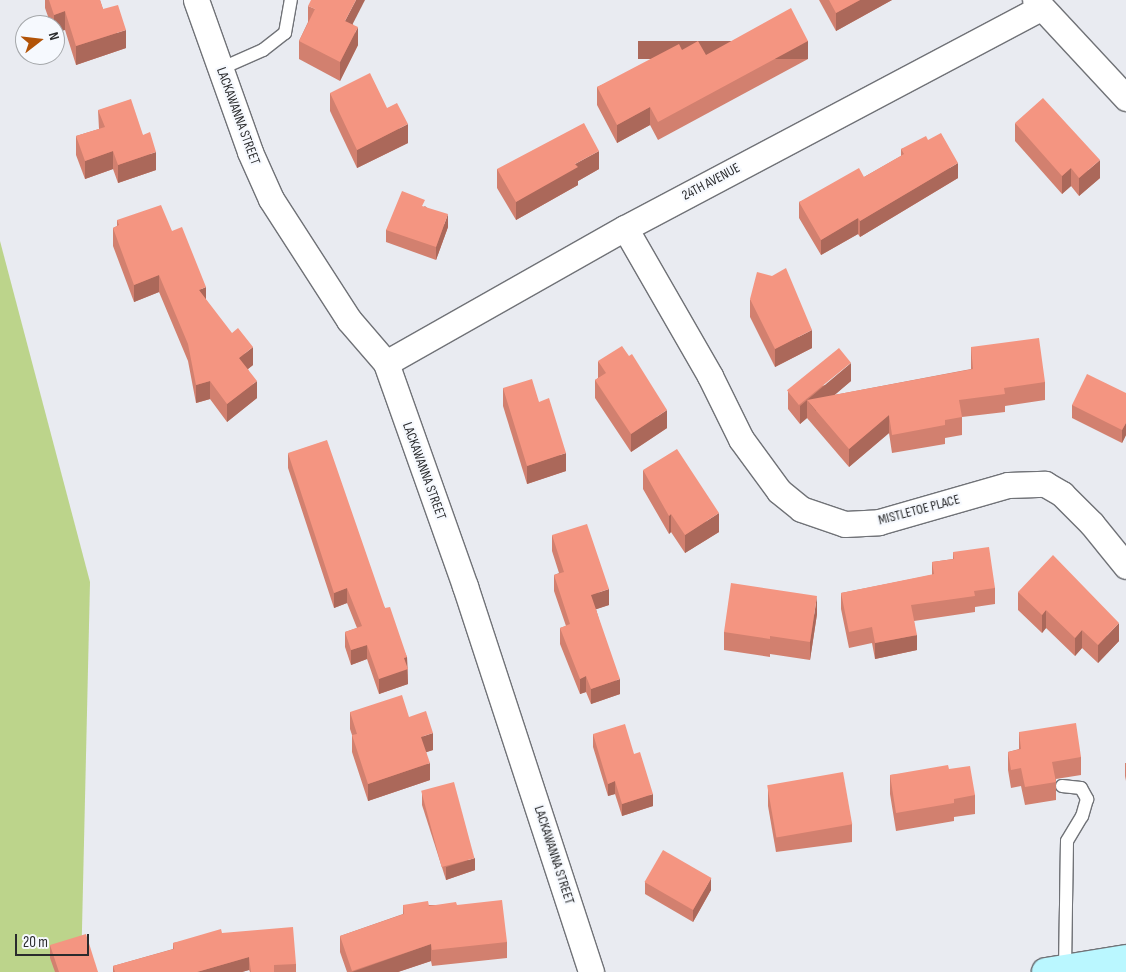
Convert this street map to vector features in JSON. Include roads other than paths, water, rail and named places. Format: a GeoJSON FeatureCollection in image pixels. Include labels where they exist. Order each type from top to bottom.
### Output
{"type":"FeatureCollection","features":[{"type":"Feature","properties":{"kind":"main road"},"geometry":{"type":"LineString","coordinates":[[1055,971],[1126,959]]}},
{"type":"Feature","properties":{"kind":"street","name":"LACKAWANNA STREET"},"geometry":{"type":"LineString","coordinates":[[196,0],[250,152],[271,199],[349,320],[386,363],[465,586],[591,972]]}},
{"type":"Feature","properties":{"kind":"street"},"geometry":{"type":"LineString","coordinates":[[1037,4],[1082,47],[1126,98]]}},
{"type":"Feature","properties":{"kind":"street","name":"24TH AVENUE"},"geometry":{"type":"LineString","coordinates":[[386,363],[625,228],[1037,4]]}},
{"type":"Feature","properties":{"kind":"street","name":"MISTLETOE PLACE"},"geometry":{"type":"LineString","coordinates":[[625,228],[710,376],[746,446],[779,491],[801,509],[845,524],[879,522],[1008,485],[1026,482],[1045,484],[1062,494],[1092,524],[1126,566]]}},
{"type":"Feature","properties":{"kind":"lane"},"geometry":{"type":"LineString","coordinates":[[220,69],[263,50],[284,33],[291,0]]}},
{"type":"Feature","properties":{"kind":"lane"},"geometry":{"type":"LineString","coordinates":[[1055,971],[1067,841],[1082,816],[1087,799],[1081,788],[1062,786]]}}]}
